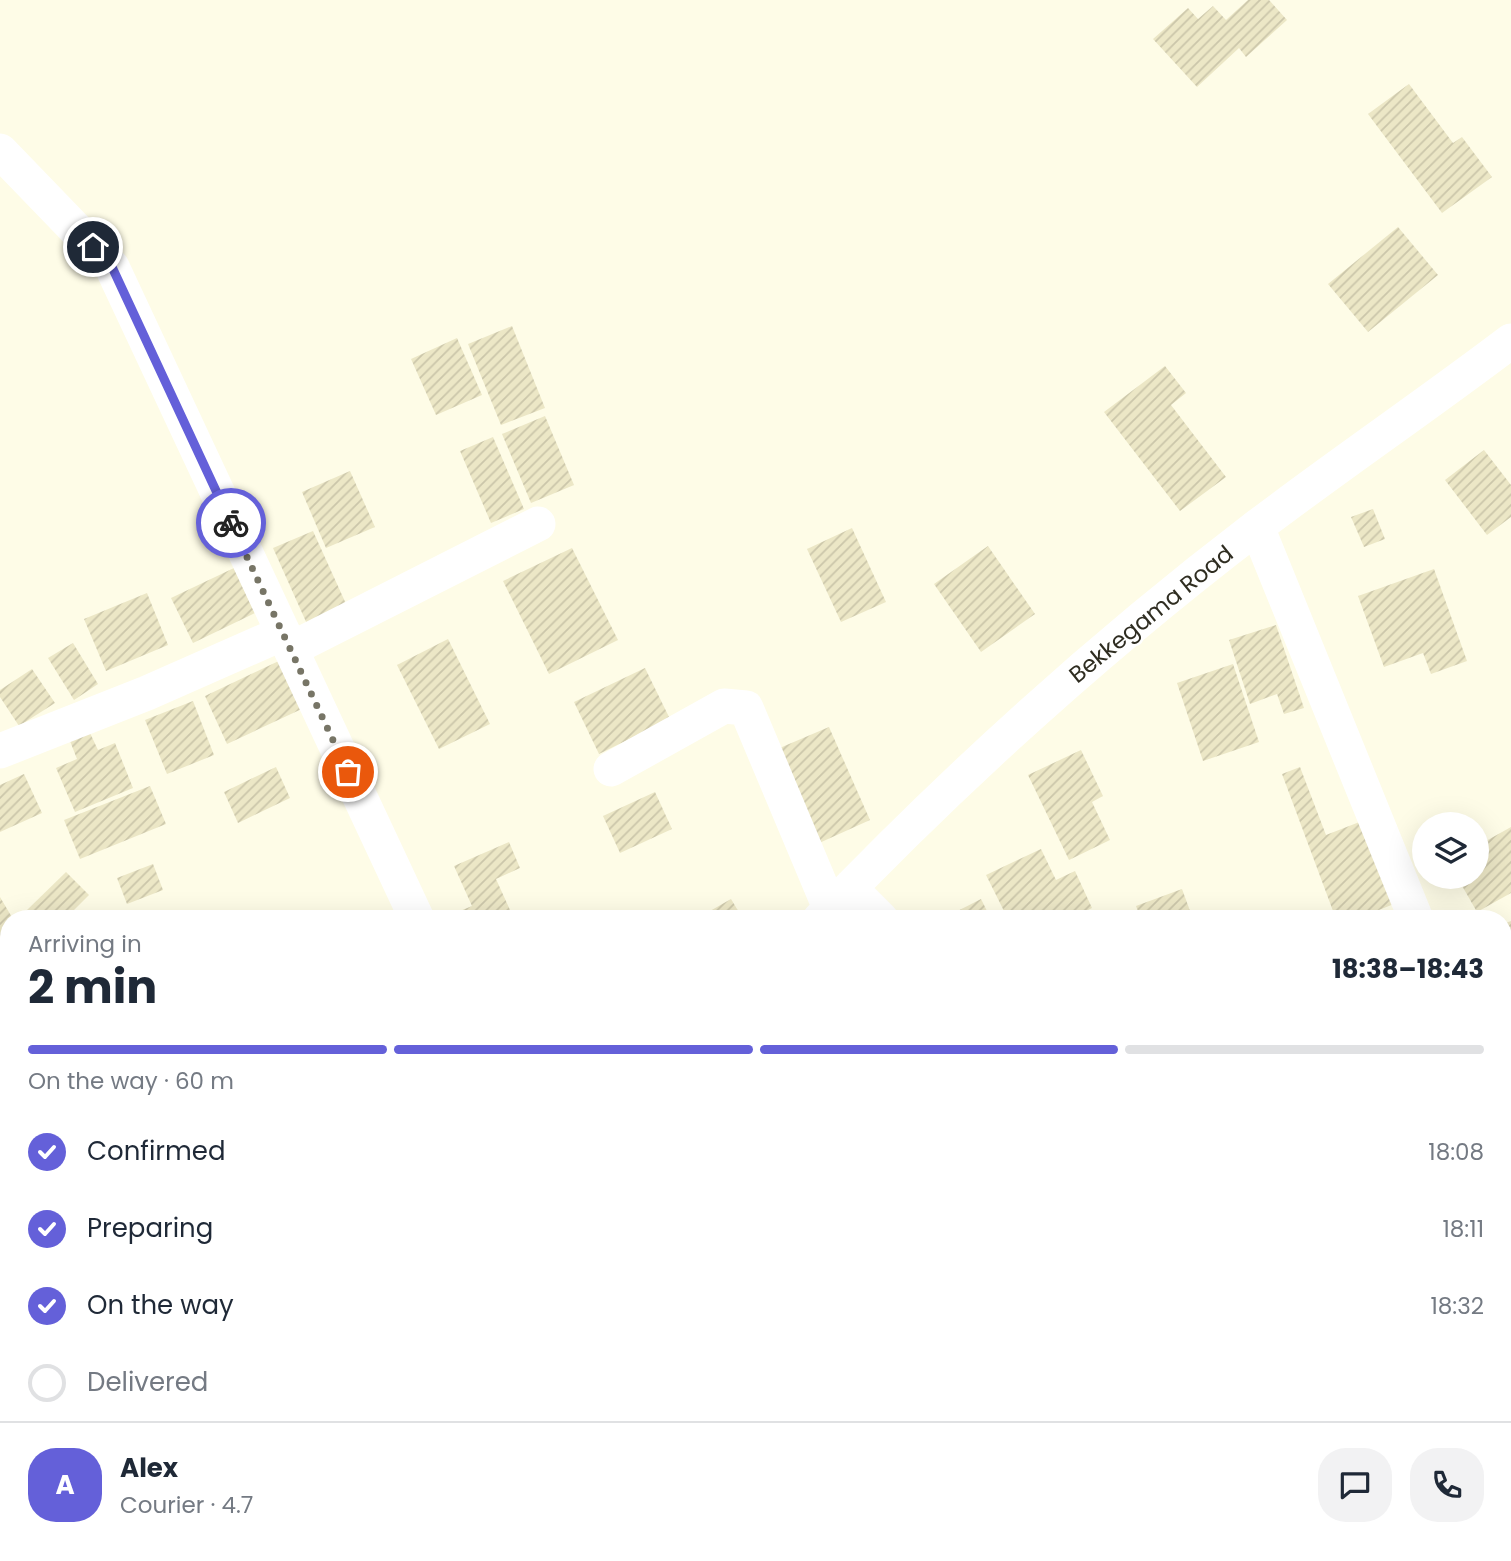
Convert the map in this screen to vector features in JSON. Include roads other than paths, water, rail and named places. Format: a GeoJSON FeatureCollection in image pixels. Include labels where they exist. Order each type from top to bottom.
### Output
{"type":"FeatureCollection","features":[{"type":"Feature","properties":{"kind":"street"},"geometry":{"type":"LineString","coordinates":[[0,151],[112,267],[412,910]]}},
{"type":"Feature","properties":{"kind":"street","name":"Bekkegama Road"},"geometry":{"type":"LineString","coordinates":[[833,905],[914,821],[1085,666],[1257,527],[1511,341]]}},
{"type":"Feature","properties":{"kind":"street"},"geometry":{"type":"LineString","coordinates":[[0,751],[287,641],[538,524]]}},
{"type":"Feature","properties":{"kind":"street"},"geometry":{"type":"LineString","coordinates":[[1257,527],[1412,910]]}},
{"type":"Feature","properties":{"kind":"street"},"geometry":{"type":"LineString","coordinates":[[611,769],[724,706],[746,708],[833,905],[850,910]]}}]}
